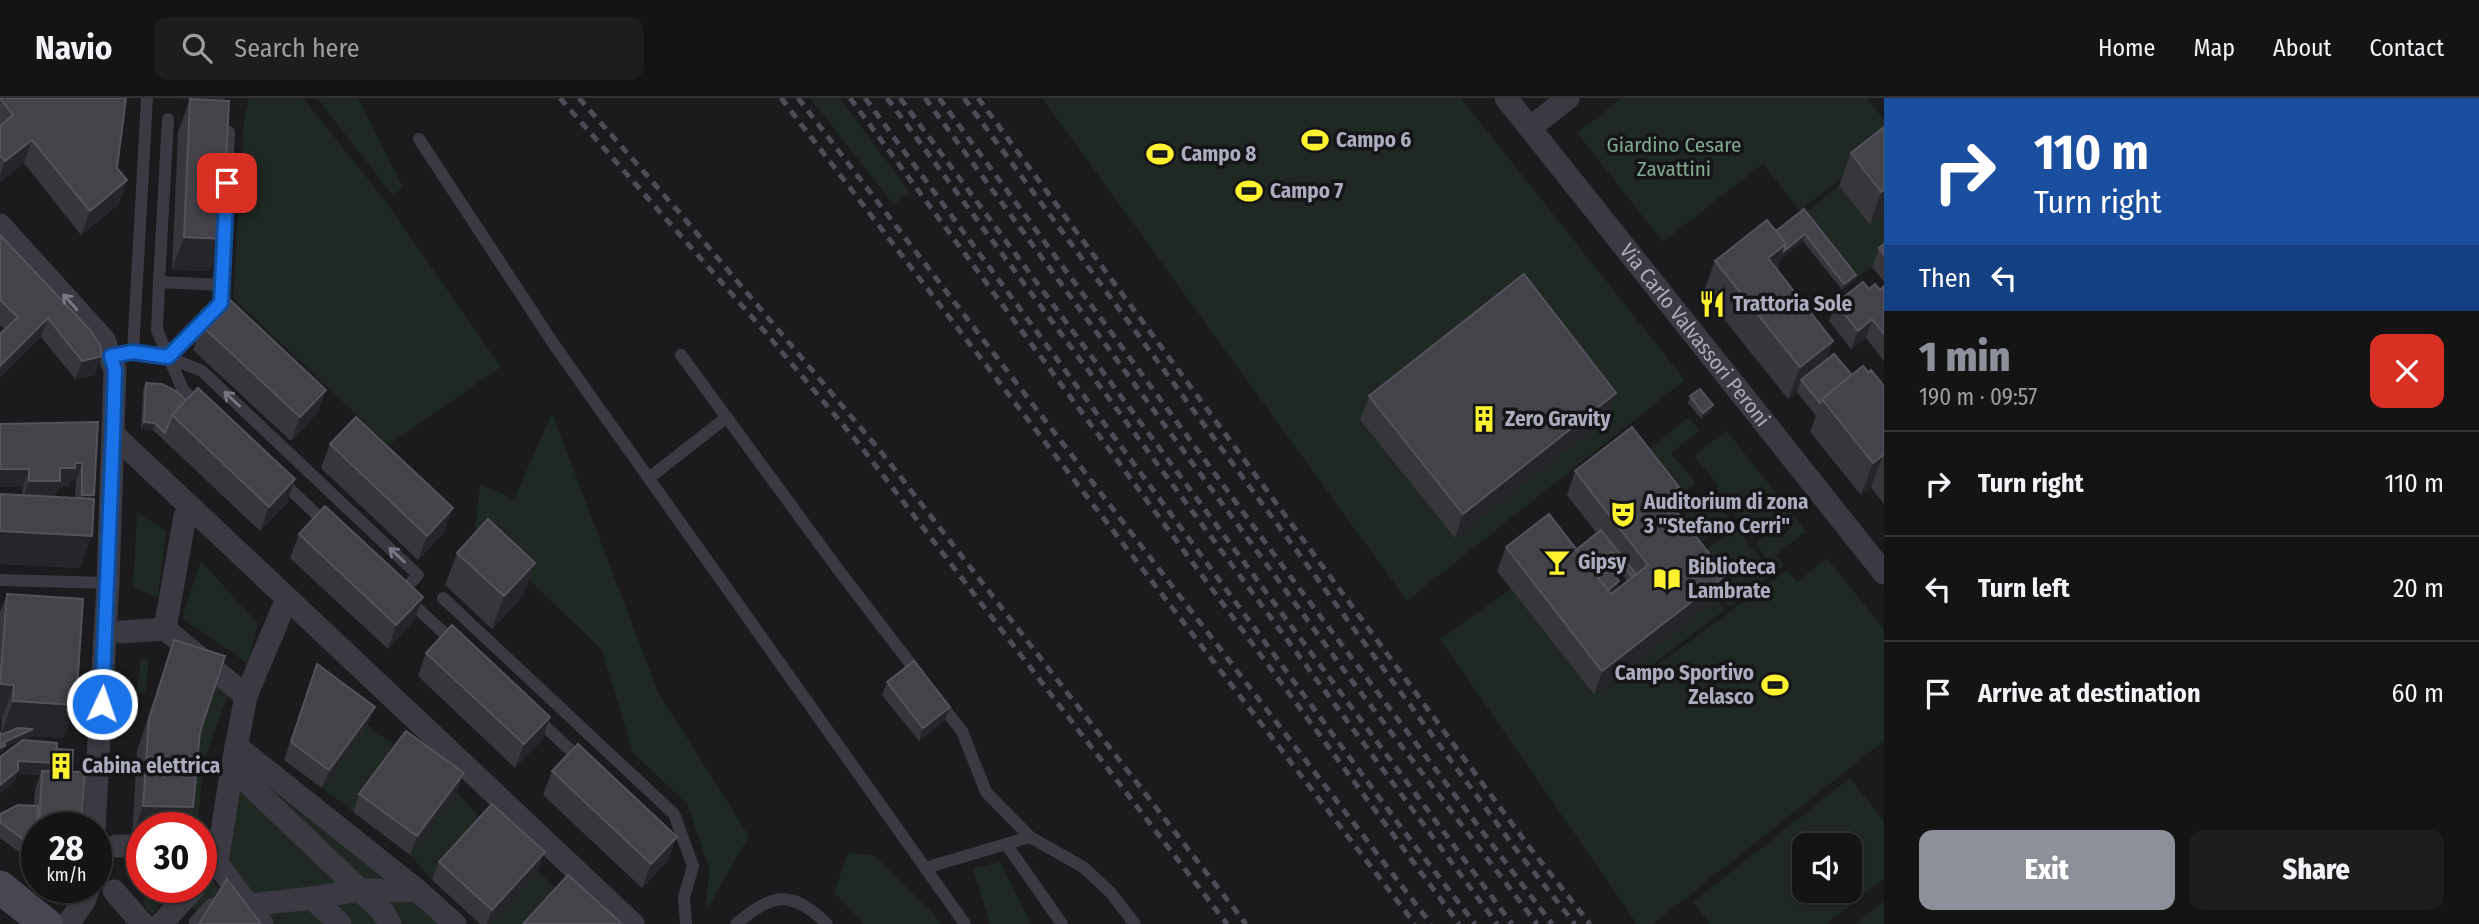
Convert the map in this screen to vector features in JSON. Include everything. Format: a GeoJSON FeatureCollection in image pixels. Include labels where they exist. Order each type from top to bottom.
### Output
{"type":"FeatureCollection","features":[{"type":"Feature","properties":{"kind":"street","name":"Via Carlo Valvassori Peroni"},"geometry":{"type":"LineString","coordinates":[[1506,98],[1884,573]]}},
{"type":"Feature","properties":{"kind":"street"},"geometry":{"type":"LineString","coordinates":[[1530,128],[1568,98]]}},
{"type":"Feature","properties":{"kind":"street"},"geometry":{"type":"LineString","coordinates":[[0,225],[104,340],[122,354],[115,370],[108,583],[95,812]]}},
{"type":"Feature","properties":{"kind":"street"},"geometry":{"type":"LineString","coordinates":[[113,435],[633,924]]}},
{"type":"Feature","properties":{"kind":"street"},"geometry":{"type":"LineString","coordinates":[[165,629],[185,516]]}},
{"type":"Feature","properties":{"kind":"street"},"geometry":{"type":"LineString","coordinates":[[217,827],[246,696],[283,608]]}},
{"type":"Feature","properties":{"kind":"street"},"geometry":{"type":"LineString","coordinates":[[122,632],[165,629],[246,696]]}},
{"type":"Feature","properties":{"kind":"street"},"geometry":{"type":"LineString","coordinates":[[234,757],[387,921]]}},
{"type":"Feature","properties":{"kind":"street"},"geometry":{"type":"LineString","coordinates":[[234,757],[418,891],[455,924]]}},
{"type":"Feature","properties":{"kind":"street"},"geometry":{"type":"LineString","coordinates":[[116,846],[126,846]]}},
{"type":"Feature","properties":{"kind":"street"},"geometry":{"type":"LineString","coordinates":[[217,870],[262,924]]}},
{"type":"Feature","properties":{"kind":"street"},"geometry":{"type":"LineString","coordinates":[[0,887],[46,924]]}},
{"type":"Feature","properties":{"kind":"street"},"geometry":{"type":"LineString","coordinates":[[200,924],[214,908],[360,890],[418,891]]}},
{"type":"Feature","properties":{"kind":"street"},"geometry":{"type":"LineString","coordinates":[[114,891],[143,924]]}},
{"type":"Feature","properties":{"kind":"street"},"geometry":{"type":"LineString","coordinates":[[312,898],[340,924]]}},
{"type":"Feature","properties":{"kind":"street"},"geometry":{"type":"LineString","coordinates":[[68,924],[82,903]]}},
{"type":"Feature","properties":{"kind":"street"},"geometry":{"type":"LineString","coordinates":[[161,924],[180,903]]}},
{"type":"Feature","properties":{"kind":"lane"},"geometry":{"type":"LineString","coordinates":[[147,98],[122,354],[168,357],[202,371],[418,575],[396,588],[472,658]]}},
{"type":"Feature","properties":{"kind":"lane"},"geometry":{"type":"LineString","coordinates":[[168,119],[157,330],[183,390],[213,418]]}},
{"type":"Feature","properties":{"kind":"lane"},"geometry":{"type":"LineString","coordinates":[[168,357],[221,303],[229,132]]}},
{"type":"Feature","properties":{"kind":"lane"},"geometry":{"type":"LineString","coordinates":[[419,139],[548,335],[965,924]]}},
{"type":"Feature","properties":{"kind":"lane"},"geometry":{"type":"LineString","coordinates":[[159,282],[222,285]]}},
{"type":"Feature","properties":{"kind":"lane"},"geometry":{"type":"LineString","coordinates":[[681,355],[840,572],[962,731],[986,792],[1030,837],[1083,867],[1111,892],[1135,924]]}},
{"type":"Feature","properties":{"kind":"lane"},"geometry":{"type":"LineString","coordinates":[[649,478],[727,417]]}},
{"type":"Feature","properties":{"kind":"lane"},"geometry":{"type":"LineString","coordinates":[[272,473],[342,537]]}},
{"type":"Feature","properties":{"kind":"lane"},"geometry":{"type":"LineString","coordinates":[[0,580],[108,583]]}},
{"type":"Feature","properties":{"kind":"lane"},"geometry":{"type":"LineString","coordinates":[[443,598],[674,814],[693,866],[684,897],[686,924]]}},
{"type":"Feature","properties":{"kind":"lane"},"geometry":{"type":"LineString","coordinates":[[522,705],[593,771]]}},
{"type":"Feature","properties":{"kind":"lane"},"geometry":{"type":"LineString","coordinates":[[925,867],[1030,837]]}},
{"type":"Feature","properties":{"kind":"lane"},"geometry":{"type":"LineString","coordinates":[[1006,844],[1062,924]]}},
{"type":"Feature","properties":{"kind":"lane"},"geometry":{"type":"LineString","coordinates":[[736,924],[765,903],[783,899],[800,902],[827,924]]}},
{"type":"Feature","properties":{"kind":"green space"},"geometry":{"type":"Polygon","coordinates":[[[249,98],[303,98],[384,199],[501,367],[390,444],[233,298],[244,117],[249,98]]]}},
{"type":"Feature","properties":{"kind":"green space"},"geometry":{"type":"Polygon","coordinates":[[[317,98],[358,98],[403,187],[393,196],[317,98]]]}},
{"type":"Feature","properties":{"kind":"green space"},"geometry":{"type":"Polygon","coordinates":[[[810,98],[840,98],[910,193],[894,205],[810,98]]]}},
{"type":"Feature","properties":{"kind":"green space"},"geometry":{"type":"Polygon","coordinates":[[[1042,98],[1461,98],[1685,380],[1407,601],[1042,98]]]}},
{"type":"Feature","properties":{"kind":"green space","name":"Giardino Cesare Zavattini"},"geometry":{"type":"Polygon","coordinates":[[[1621,98],[1867,98],[1884,120],[1884,145],[1800,211],[1763,164],[1663,242],[1577,133],[1621,98]]]}},
{"type":"Feature","properties":{"kind":"green space"},"geometry":{"type":"Polygon","coordinates":[[[1839,186],[1884,214],[1884,257],[1854,281],[1802,215],[1839,186]]]}},
{"type":"Feature","properties":{"kind":"green space"},"geometry":{"type":"Polygon","coordinates":[[[552,413],[658,692],[749,836],[706,911],[709,868],[687,804],[633,753],[602,650],[475,528],[480,484],[514,499],[552,413]]]}},
{"type":"Feature","properties":{"kind":"green space"},"geometry":{"type":"Polygon","coordinates":[[[1689,417],[1699,431],[1671,453],[1696,483],[1673,502],[1633,462],[1689,417]]]}},
{"type":"Feature","properties":{"kind":"green space"},"geometry":{"type":"Polygon","coordinates":[[[1726,430],[1806,531],[1776,555],[1784,566],[1776,572],[1755,543],[1772,529],[1780,538],[1790,529],[1780,516],[1752,538],[1716,489],[1719,486],[1694,456],[1726,430]]]}},
{"type":"Feature","properties":{"kind":"green space"},"geometry":{"type":"Polygon","coordinates":[[[1710,493],[1731,520],[1686,554],[1666,529],[1710,493]]]}},
{"type":"Feature","properties":{"kind":"green space"},"geometry":{"type":"Polygon","coordinates":[[[137,512],[166,531],[158,598],[133,587],[137,512]]]}},
{"type":"Feature","properties":{"kind":"green space"},"geometry":{"type":"Polygon","coordinates":[[[1736,527],[1773,574],[1729,607],[1693,560],[1736,527]]]}},
{"type":"Feature","properties":{"kind":"green space","name":"Campo Sportivo Zelasco"},"geometry":{"type":"Polygon","coordinates":[[[1827,558],[1884,629],[1884,741],[1653,924],[1637,924],[1440,639],[1511,589],[1594,695],[1717,599],[1725,610],[1652,665],[1653,668],[1787,570],[1797,582],[1827,558]]]}},
{"type":"Feature","properties":{"kind":"green space"},"geometry":{"type":"Polygon","coordinates":[[[201,561],[258,623],[248,664],[182,618],[201,561]]]}},
{"type":"Feature","properties":{"kind":"green space"},"geometry":{"type":"Polygon","coordinates":[[[141,658],[149,660],[145,693],[136,692],[141,658]]]}},
{"type":"Feature","properties":{"kind":"green space"},"geometry":{"type":"Polygon","coordinates":[[[174,662],[230,689],[203,764],[199,812],[182,812],[174,662]]]}},
{"type":"Feature","properties":{"kind":"green space"},"geometry":{"type":"Polygon","coordinates":[[[368,725],[399,749],[353,812],[322,788],[368,725]]]}},
{"type":"Feature","properties":{"kind":"green space"},"geometry":{"type":"Polygon","coordinates":[[[236,746],[455,924],[262,924],[217,863],[236,746]]]}},
{"type":"Feature","properties":{"kind":"green space"},"geometry":{"type":"Polygon","coordinates":[[[1850,778],[1884,821],[1884,878],[1862,895],[1862,833],[1792,833],[1792,903],[1852,903],[1826,924],[1710,924],[1693,902],[1850,778]]]}},
{"type":"Feature","properties":{"kind":"green space"},"geometry":{"type":"Polygon","coordinates":[[[457,792],[485,823],[432,880],[410,855],[457,792]]]}},
{"type":"Feature","properties":{"kind":"green space"},"geometry":{"type":"Polygon","coordinates":[[[848,853],[877,856],[930,909],[941,924],[864,924],[834,892],[848,853]]]}},
{"type":"Feature","properties":{"kind":"green space"},"geometry":{"type":"Polygon","coordinates":[[[1000,862],[1031,924],[990,924],[973,869],[1000,862]]]}},
{"type":"Feature","properties":{"kind":"green space"},"geometry":{"type":"Polygon","coordinates":[[[538,871],[561,893],[533,924],[489,924],[538,871]]]}},
{"type":"Feature","properties":{"kind":"green space"},"geometry":{"type":"Polygon","coordinates":[[[217,886],[227,898],[217,903],[217,886]]]}},
{"type":"Feature","properties":{"kind":"green space"},"geometry":{"type":"Polygon","coordinates":[[[1884,901],[1884,924],[1855,924],[1884,901]]]}},
{"type":"Feature","properties":{"kind":"green space"},"geometry":{"type":"Polygon","coordinates":[[[144,903],[160,903],[153,915],[144,903]]]}},
{"type":"Feature","properties":{"kind":"green space"},"geometry":{"type":"Polygon","coordinates":[[[190,903],[216,903],[197,912],[190,903]]]}},
{"type":"Feature","properties":{"kind":"building"},"geometry":{"type":"Polygon","coordinates":[[[0,98],[126,98],[117,168],[127,180],[90,211],[32,140],[5,161],[0,155],[0,126],[13,115],[0,98]]]}},
{"type":"Feature","properties":{"kind":"building"},"geometry":{"type":"Polygon","coordinates":[[[190,99],[229,101],[222,239],[184,237],[190,99]]]}},
{"type":"Feature","properties":{"kind":"building"},"geometry":{"type":"Polygon","coordinates":[[[1884,127],[1884,190],[1881,192],[1851,153],[1884,127]]]}},
{"type":"Feature","properties":{"kind":"building"},"geometry":{"type":"Polygon","coordinates":[[[1804,209],[1856,275],[1844,284],[1805,234],[1784,251],[1786,244],[1776,231],[1804,209]]]}},
{"type":"Feature","properties":{"kind":"building"},"geometry":{"type":"Polygon","coordinates":[[[1767,220],[1786,244],[1768,258],[1833,341],[1800,367],[1715,261],[1767,220]]]}},
{"type":"Feature","properties":{"kind":"building"},"geometry":{"type":"Polygon","coordinates":[[[0,235],[90,330],[100,345],[102,356],[82,361],[48,318],[0,366],[0,334],[18,317],[0,300],[0,235]]]}},
{"type":"Feature","properties":{"kind":"building","name":"Zero Gravity"},"geometry":{"type":"Polygon","coordinates":[[[1524,274],[1616,393],[1463,514],[1369,396],[1524,274]]]}},
{"type":"Feature","properties":{"kind":"building"},"geometry":{"type":"Polygon","coordinates":[[[1863,282],[1869,289],[1875,284],[1880,290],[1884,286],[1884,334],[1872,319],[1858,331],[1836,303],[1863,282]]]}},
{"type":"Feature","properties":{"kind":"building"},"geometry":{"type":"Polygon","coordinates":[[[228,298],[326,390],[300,417],[202,326],[228,298]]]}},
{"type":"Feature","properties":{"kind":"building"},"geometry":{"type":"Polygon","coordinates":[[[1834,354],[1852,375],[1820,403],[1801,380],[1834,354]]]}},
{"type":"Feature","properties":{"kind":"building"},"geometry":{"type":"Polygon","coordinates":[[[1863,366],[1869,373],[1871,370],[1884,386],[1884,456],[1873,463],[1822,399],[1863,366]]]}},
{"type":"Feature","properties":{"kind":"building"},"geometry":{"type":"Polygon","coordinates":[[[146,383],[162,384],[186,400],[172,415],[165,433],[155,423],[144,422],[146,383]]]}},
{"type":"Feature","properties":{"kind":"building"},"geometry":{"type":"Polygon","coordinates":[[[198,388],[295,479],[269,507],[172,415],[198,388]]]}},
{"type":"Feature","properties":{"kind":"building"},"geometry":{"type":"Polygon","coordinates":[[[1700,389],[1713,405],[1703,413],[1690,396],[1700,389]]]}},
{"type":"Feature","properties":{"kind":"building"},"geometry":{"type":"Polygon","coordinates":[[[356,417],[453,508],[427,536],[330,444],[356,417]]]}},
{"type":"Feature","properties":{"kind":"building"},"geometry":{"type":"Polygon","coordinates":[[[98,422],[94,495],[82,495],[82,463],[75,463],[75,468],[60,468],[60,481],[29,481],[29,469],[0,469],[0,424],[98,422]]]}},
{"type":"Feature","properties":{"kind":"building","name":"Biblioteca Lambrate"},"geometry":{"type":"Polygon","coordinates":[[[1632,427],[1679,487],[1660,501],[1673,513],[1676,511],[1726,575],[1602,671],[1506,547],[1549,514],[1611,594],[1648,565],[1575,471],[1632,427]]]}},
{"type":"Feature","properties":{"kind":"building"},"geometry":{"type":"Polygon","coordinates":[[[0,494],[94,499],[92,536],[0,531],[0,494]]]}},
{"type":"Feature","properties":{"kind":"building"},"geometry":{"type":"Polygon","coordinates":[[[325,506],[423,597],[396,625],[299,534],[325,506]]]}},
{"type":"Feature","properties":{"kind":"building"},"geometry":{"type":"Polygon","coordinates":[[[1783,515],[1788,522],[1782,526],[1777,520],[1783,515]]]}},
{"type":"Feature","properties":{"kind":"building"},"geometry":{"type":"Polygon","coordinates":[[[488,519],[535,563],[504,596],[457,553],[488,519]]]}},
{"type":"Feature","properties":{"kind":"building"},"geometry":{"type":"Polygon","coordinates":[[[1601,530],[1636,574],[1632,577],[1612,552],[1591,568],[1576,550],[1601,530]]]}},
{"type":"Feature","properties":{"kind":"building"},"geometry":{"type":"Polygon","coordinates":[[[1610,569],[1619,581],[1608,590],[1598,578],[1610,569]]]}},
{"type":"Feature","properties":{"kind":"building"},"geometry":{"type":"Polygon","coordinates":[[[7,594],[83,599],[76,705],[13,701],[14,685],[0,684],[7,594]]]}},
{"type":"Feature","properties":{"kind":"building"},"geometry":{"type":"Polygon","coordinates":[[[452,625],[550,717],[524,744],[426,653],[452,625]]]}},
{"type":"Feature","properties":{"kind":"building"},"geometry":{"type":"Polygon","coordinates":[[[174,640],[225,656],[200,732],[193,807],[143,806],[149,719],[174,640]]]}},
{"type":"Feature","properties":{"kind":"building"},"geometry":{"type":"Polygon","coordinates":[[[914,661],[950,707],[923,728],[887,682],[914,661]]]}},
{"type":"Feature","properties":{"kind":"building"},"geometry":{"type":"Polygon","coordinates":[[[317,664],[375,707],[329,770],[291,742],[317,664]]]}},
{"type":"Feature","properties":{"kind":"building"},"geometry":{"type":"Polygon","coordinates":[[[18,728],[33,729],[4,742],[5,746],[0,748],[0,732],[1,735],[18,728]]]}},
{"type":"Feature","properties":{"kind":"building"},"geometry":{"type":"Polygon","coordinates":[[[406,731],[464,773],[417,836],[359,794],[406,731]]]}},
{"type":"Feature","properties":{"kind":"building"},"geometry":{"type":"Polygon","coordinates":[[[23,740],[57,743],[56,763],[18,761],[18,770],[0,785],[0,757],[23,740]]]}},
{"type":"Feature","properties":{"kind":"building"},"geometry":{"type":"Polygon","coordinates":[[[578,744],[677,837],[651,864],[552,771],[578,744]]]}},
{"type":"Feature","properties":{"kind":"building"},"geometry":{"type":"Polygon","coordinates":[[[56,749],[73,750],[72,770],[53,769],[56,749]]]}},
{"type":"Feature","properties":{"kind":"building"},"geometry":{"type":"Polygon","coordinates":[[[42,771],[85,772],[82,812],[40,812],[42,771]]]}},
{"type":"Feature","properties":{"kind":"building"},"geometry":{"type":"Polygon","coordinates":[[[492,804],[545,852],[492,910],[439,862],[492,804]]]}},
{"type":"Feature","properties":{"kind":"building"},"geometry":{"type":"Polygon","coordinates":[[[18,805],[38,806],[38,812],[21,812],[21,838],[0,822],[0,814],[18,805]]]}},
{"type":"Feature","properties":{"kind":"building"},"geometry":{"type":"Polygon","coordinates":[[[568,875],[621,923],[523,924],[568,875]]]}},
{"type":"Feature","properties":{"kind":"building"},"geometry":{"type":"Polygon","coordinates":[[[227,879],[261,924],[199,924],[212,903],[217,903],[217,895],[227,879]]]}},
{"type":"Feature","properties":{"kind":"railway"},"geometry":{"type":"LineString","coordinates":[[560,98],[766,333],[859,444],[1227,924]]}},
{"type":"Feature","properties":{"kind":"railway"},"geometry":{"type":"LineString","coordinates":[[579,98],[882,453],[1246,924]]}},
{"type":"Feature","properties":{"kind":"railway"},"geometry":{"type":"LineString","coordinates":[[781,98],[1415,924]]}},
{"type":"Feature","properties":{"kind":"railway"},"geometry":{"type":"LineString","coordinates":[[798,98],[1431,924]]}},
{"type":"Feature","properties":{"kind":"railway"},"geometry":{"type":"LineString","coordinates":[[850,98],[1459,924]]}},
{"type":"Feature","properties":{"kind":"railway"},"geometry":{"type":"LineString","coordinates":[[865,98],[1475,924]]}},
{"type":"Feature","properties":{"kind":"railway"},"geometry":{"type":"LineString","coordinates":[[887,98],[1497,924]]}},
{"type":"Feature","properties":{"kind":"railway"},"geometry":{"type":"LineString","coordinates":[[900,98],[1512,924]]}},
{"type":"Feature","properties":{"kind":"railway"},"geometry":{"type":"LineString","coordinates":[[925,98],[1352,681],[1537,924]]}},
{"type":"Feature","properties":{"kind":"railway"},"geometry":{"type":"LineString","coordinates":[[939,98],[1290,576],[1552,924]]}},
{"type":"Feature","properties":{"kind":"railway"},"geometry":{"type":"LineString","coordinates":[[964,98],[1518,852],[1575,924]]}},
{"type":"Feature","properties":{"kind":"railway"},"geometry":{"type":"LineString","coordinates":[[978,98],[1527,844],[1590,924]]}},
{"type":"Feature","properties":{"kind":"place","name":"Campo 6"},"geometry":{"type":"Point","coordinates":[1315,140]}},
{"type":"Feature","properties":{"kind":"place","name":"Campo 8"},"geometry":{"type":"Point","coordinates":[1160,154]}},
{"type":"Feature","properties":{"kind":"place","name":"Campo 7"},"geometry":{"type":"Point","coordinates":[1249,191]}},
{"type":"Feature","properties":{"kind":"place","name":"Trattoria Sole"},"geometry":{"type":"Point","coordinates":[1712,304]}},
{"type":"Feature","properties":{"kind":"place","name":"Zero Gravity"},"geometry":{"type":"Point","coordinates":[1484,419]}},
{"type":"Feature","properties":{"kind":"place","name":"Auditorium di zona 3 \"Stefano Cerri\""},"geometry":{"type":"Point","coordinates":[1623,514]}},
{"type":"Feature","properties":{"kind":"place","name":"Gipsy"},"geometry":{"type":"Point","coordinates":[1557,562]}},
{"type":"Feature","properties":{"kind":"place","name":"Biblioteca Lambrate"},"geometry":{"type":"Point","coordinates":[1667,579]}},
{"type":"Feature","properties":{"kind":"place","name":"Campo Sportivo Zelasco"},"geometry":{"type":"Point","coordinates":[1775,685]}},
{"type":"Feature","properties":{"kind":"place","name":"Cabina elettrica"},"geometry":{"type":"Point","coordinates":[61,766]}},
{"type":"Feature","properties":{"kind":"route"},"geometry":{"type":"LineString","coordinates":[[102,704],[115,370],[111,356],[133,352],[168,357],[221,303],[227,183]]}}]}
